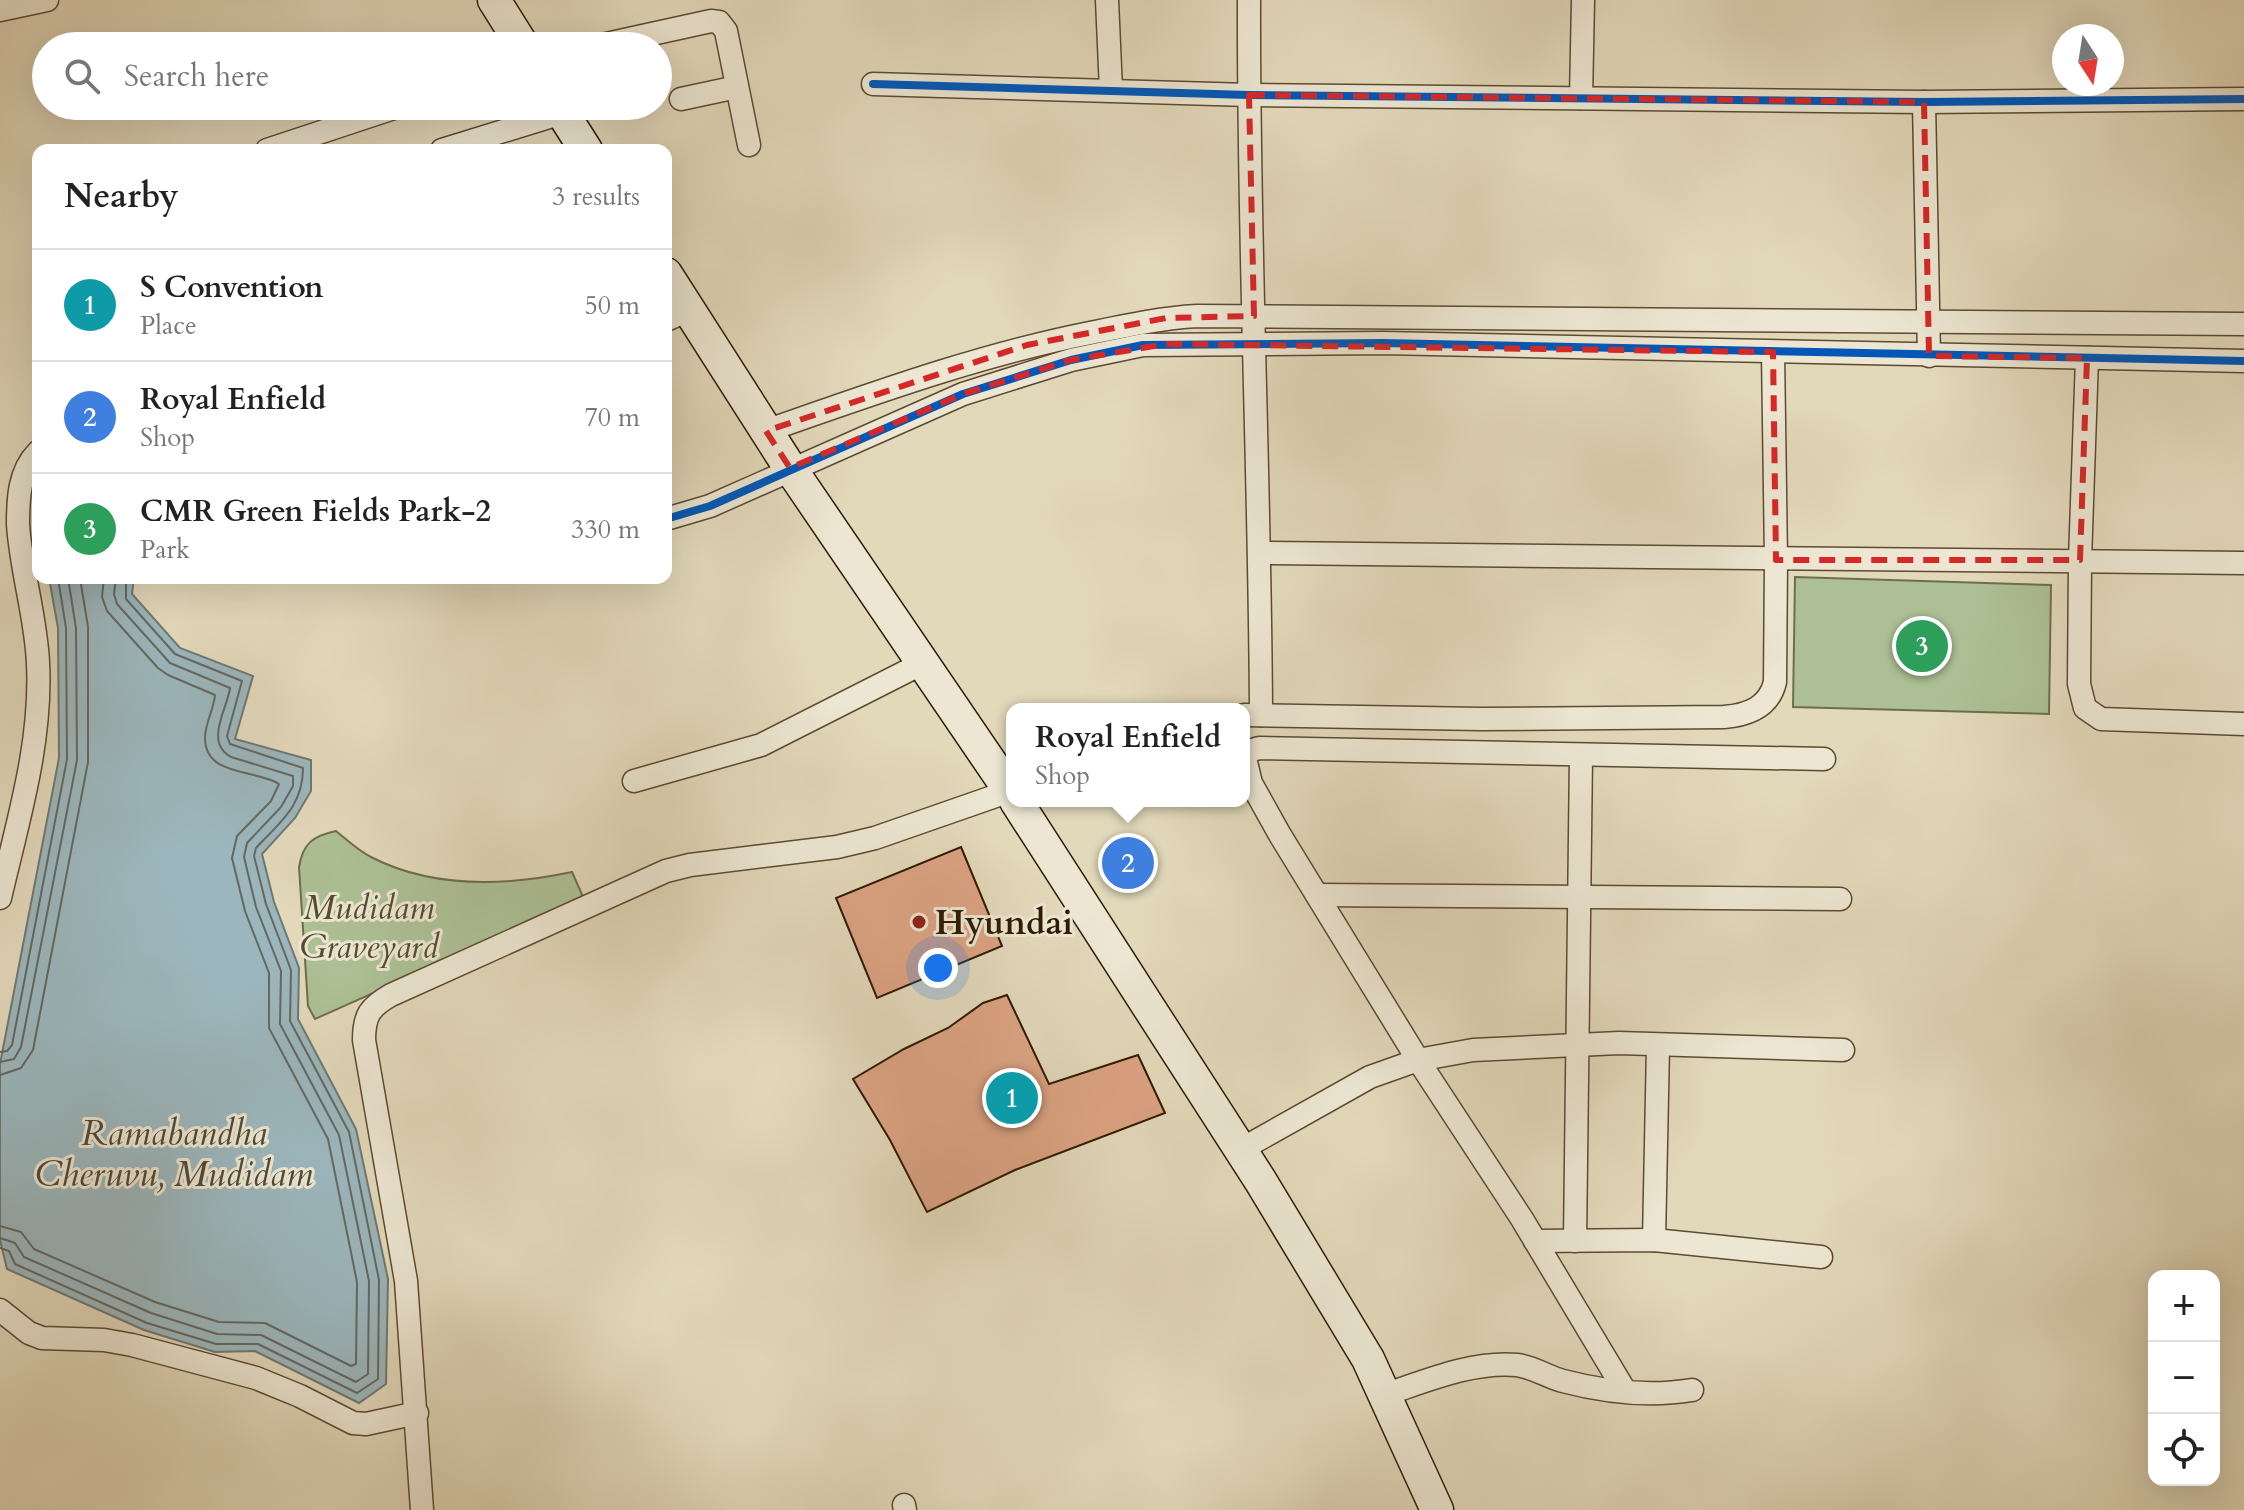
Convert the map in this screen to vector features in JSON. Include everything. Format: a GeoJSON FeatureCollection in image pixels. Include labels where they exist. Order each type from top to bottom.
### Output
{"type":"FeatureCollection","features":[{"type":"Feature","properties":{"kind":"main road"},"geometry":{"type":"LineString","coordinates":[[494,0],[514,32]]}},
{"type":"Feature","properties":{"kind":"main road"},"geometry":{"type":"LineString","coordinates":[[567,120],[582,144]]}},
{"type":"Feature","properties":{"kind":"main road"},"geometry":{"type":"LineString","coordinates":[[672,294],[678,315],[766,431],[1006,785]]}},
{"type":"Feature","properties":{"kind":"main road"},"geometry":{"type":"LineString","coordinates":[[1021,807],[1240,1150],[1368,1359],[1437,1510]]}},
{"type":"Feature","properties":{"kind":"street"},"geometry":{"type":"LineString","coordinates":[[0,10],[47,0]]}},
{"type":"Feature","properties":{"kind":"street"},"geometry":{"type":"LineString","coordinates":[[1107,0],[1111,90]]}},
{"type":"Feature","properties":{"kind":"street"},"geometry":{"type":"LineString","coordinates":[[1249,0],[1260,553],[1252,715],[1481,719],[1742,716],[1765,703],[1772,695],[1775,682],[1773,352]]}},
{"type":"Feature","properties":{"kind":"street"},"geometry":{"type":"LineString","coordinates":[[1581,98],[1583,0]]}},
{"type":"Feature","properties":{"kind":"street"},"geometry":{"type":"LineString","coordinates":[[661,32],[719,22],[726,31],[749,145]]}},
{"type":"Feature","properties":{"kind":"street"},"geometry":{"type":"LineString","coordinates":[[873,84],[1249,95],[1924,102],[2244,99]]}},
{"type":"Feature","properties":{"kind":"street"},"geometry":{"type":"LineString","coordinates":[[681,99],[737,87]]}},
{"type":"Feature","properties":{"kind":"street"},"geometry":{"type":"LineString","coordinates":[[1924,102],[1929,356]]}},
{"type":"Feature","properties":{"kind":"street"},"geometry":{"type":"LineString","coordinates":[[285,144],[358,120]]}},
{"type":"Feature","properties":{"kind":"street"},"geometry":{"type":"LineString","coordinates":[[459,144],[528,120]]}},
{"type":"Feature","properties":{"kind":"street"},"geometry":{"type":"LineString","coordinates":[[766,431],[949,368],[1027,345],[1166,318],[1254,316],[2244,324]]}},
{"type":"Feature","properties":{"kind":"street"},"geometry":{"type":"LineString","coordinates":[[672,517],[710,506],[963,394],[1071,360],[1143,345],[1399,343],[2244,361]]}},
{"type":"Feature","properties":{"kind":"street"},"geometry":{"type":"LineString","coordinates":[[2087,358],[2079,684],[2085,708],[2101,719],[2244,724]]}},
{"type":"Feature","properties":{"kind":"street"},"geometry":{"type":"LineString","coordinates":[[0,898],[37,723],[38,659],[31,599],[18,538],[25,468],[32,459]]}},
{"type":"Feature","properties":{"kind":"street"},"geometry":{"type":"LineString","coordinates":[[1260,553],[2244,563]]}},
{"type":"Feature","properties":{"kind":"street"},"geometry":{"type":"LineString","coordinates":[[634,781],[761,745],[923,663]]}},
{"type":"Feature","properties":{"kind":"street"},"geometry":{"type":"LineString","coordinates":[[1250,751],[1259,748],[1824,759]]}},
{"type":"Feature","properties":{"kind":"street"},"geometry":{"type":"LineString","coordinates":[[1575,1241],[1581,755]]}},
{"type":"Feature","properties":{"kind":"street"},"geometry":{"type":"LineString","coordinates":[[1250,780],[1418,1060],[1535,1241],[1625,1391]]}},
{"type":"Feature","properties":{"kind":"street"},"geometry":{"type":"LineString","coordinates":[[422,1510],[406,1281],[364,1040],[366,1014],[374,1005],[666,871],[862,841],[1006,797]]}},
{"type":"Feature","properties":{"kind":"street"},"geometry":{"type":"LineString","coordinates":[[1317,895],[1840,899]]}},
{"type":"Feature","properties":{"kind":"street"},"geometry":{"type":"LineString","coordinates":[[1240,1150],[1370,1077],[1418,1060],[1473,1050],[1619,1043],[1843,1050]]}},
{"type":"Feature","properties":{"kind":"street"},"geometry":{"type":"LineString","coordinates":[[1654,1240],[1658,1046]]}},
{"type":"Feature","properties":{"kind":"street"},"geometry":{"type":"LineString","coordinates":[[1535,1241],[1654,1240],[1821,1257]]}},
{"type":"Feature","properties":{"kind":"street"},"geometry":{"type":"LineString","coordinates":[[0,1310],[29,1333],[42,1338],[104,1340],[132,1345],[256,1378],[353,1423],[366,1424],[417,1413]]}},
{"type":"Feature","properties":{"kind":"street"},"geometry":{"type":"LineString","coordinates":[[1384,1395],[1454,1372],[1515,1365],[1529,1367],[1564,1381],[1625,1391],[1666,1394],[1692,1390]]}},
{"type":"Feature","properties":{"kind":"highlighted area"},"geometry":{"type":"Polygon","coordinates":[[[1249,95],[1924,102],[1929,356],[2087,358],[2080,560],[1776,560],[1773,352],[1166,344],[1071,360],[963,394],[790,468],[766,431],[1027,345],[1166,318],[1254,316],[1249,95]]]}},
{"type":"Feature","properties":{"kind":"green space"},"geometry":{"type":"Polygon","coordinates":[[[1795,577],[2051,585],[2049,714],[1793,707],[1795,577]]]}},
{"type":"Feature","properties":{"kind":"green space","name":"Mudidam Graveyard"},"geometry":{"type":"Polygon","coordinates":[[[336,831],[371,857],[419,875],[444,880],[496,882],[572,872],[584,899],[315,1019],[308,1006],[299,867],[310,842],[336,831]]]}},
{"type":"Feature","properties":{"kind":"water","name":"Ramabandha Cheruvu, Mudidam"},"geometry":{"type":"Polygon","coordinates":[[[50,584],[133,584],[132,594],[180,648],[253,676],[235,739],[311,760],[311,791],[295,818],[262,854],[274,902],[299,968],[298,1019],[356,1129],[388,1279],[386,1384],[359,1403],[255,1351],[215,1352],[144,1330],[7,1269],[0,1240],[0,1064],[59,758],[58,628],[50,584]]]}},
{"type":"Feature","properties":{"kind":"building","name":"Hyundai"},"geometry":{"type":"Polygon","coordinates":[[[961,847],[1002,946],[877,998],[836,898],[961,847]]]}},
{"type":"Feature","properties":{"kind":"building"},"geometry":{"type":"Polygon","coordinates":[[[1007,995],[1049,1084],[1138,1055],[1165,1113],[1015,1170],[927,1212],[890,1140],[853,1079],[948,1028],[983,1003],[1007,995]]]}},
{"type":"Feature","properties":{"kind":"cycle path"},"geometry":{"type":"LineString","coordinates":[[873,84],[1249,95],[1924,102],[2244,99]]}},
{"type":"Feature","properties":{"kind":"cycle path"},"geometry":{"type":"LineString","coordinates":[[672,517],[710,506],[963,394],[1071,360],[1143,345],[1383,343],[2244,361]]}},
{"type":"Feature","properties":{"kind":"place","name":"CMR Green Fields Park-2"},"geometry":{"type":"Point","coordinates":[1922,646]}},
{"type":"Feature","properties":{"kind":"place","name":"Royal Enfield"},"geometry":{"type":"Point","coordinates":[1128,863]}},
{"type":"Feature","properties":{"kind":"place","name":"Hyundai"},"geometry":{"type":"Point","coordinates":[919,922]}},
{"type":"Feature","properties":{"kind":"place","name":"S Convention"},"geometry":{"type":"Point","coordinates":[1012,1098]}}]}
